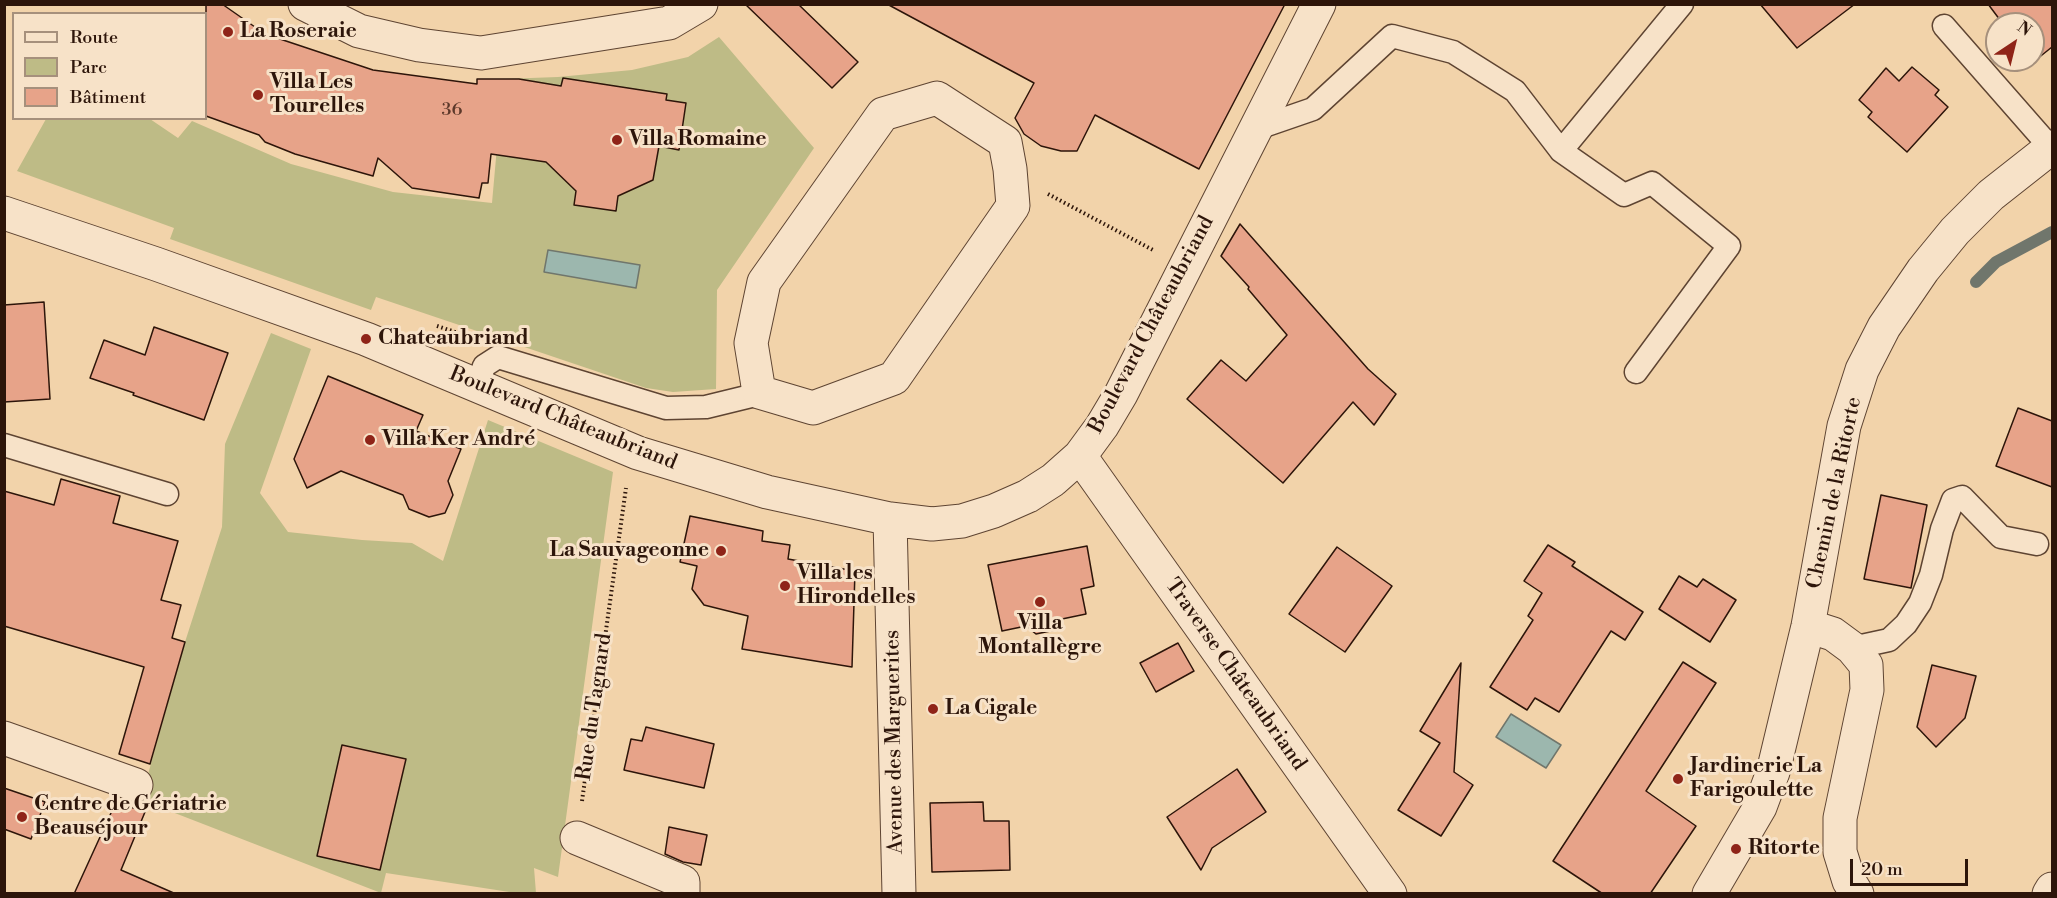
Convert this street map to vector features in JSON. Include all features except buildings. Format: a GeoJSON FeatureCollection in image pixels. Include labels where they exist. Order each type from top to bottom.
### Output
{"type":"FeatureCollection","features":[{"type":"Feature","properties":{"kind":"street"},"geometry":{"type":"LineString","coordinates":[[305,4],[358,31],[419,45],[481,53],[669,23],[701,4]]}},
{"type":"Feature","properties":{"kind":"street","name":"Boulevard Châteaubriand"},"geometry":{"type":"LineString","coordinates":[[4,213],[355,335],[638,453],[767,492],[890,519],[932,524],[962,521],[994,511],[1028,496],[1053,480],[1080,456],[1102,426],[1121,394],[1319,4]]}},
{"type":"Feature","properties":{"kind":"street"},"geometry":{"type":"LineString","coordinates":[[937,98],[1005,142],[1013,206],[894,378],[813,408],[759,392],[751,344],[764,282],[883,114],[937,98]]}},
{"type":"Feature","properties":{"kind":"street","name":"Chemin de la Ritorte"},"geometry":{"type":"LineString","coordinates":[[1709,894],[1760,807],[1781,742],[1808,626],[1844,426],[1862,370],[1884,327],[1923,270],[1954,231],[1991,195],[2052,148]]}},
{"type":"Feature","properties":{"kind":"street","name":"Traverse Châteaubriand"},"geometry":{"type":"LineString","coordinates":[[1080,456],[1390,894]]}},
{"type":"Feature","properties":{"kind":"street","name":"Avenue des Marguerites"},"geometry":{"type":"LineString","coordinates":[[890,519],[899,894]]}},
{"type":"Feature","properties":{"kind":"street"},"geometry":{"type":"LineString","coordinates":[[1808,626],[1833,634],[1852,648],[1866,665],[1867,690],[1840,818],[1840,852],[1849,881],[1857,894]]}},
{"type":"Feature","properties":{"kind":"street"},"geometry":{"type":"LineString","coordinates":[[4,738],[136,784]]}},
{"type":"Feature","properties":{"kind":"street"},"geometry":{"type":"LineString","coordinates":[[577,837],[683,882],[683,894]]}},
{"type":"Feature","properties":{"kind":"street"},"geometry":{"type":"LineString","coordinates":[[2049,894],[2052,889]]}},
{"type":"Feature","properties":{"kind":"lane"},"geometry":{"type":"LineString","coordinates":[[1562,151],[1682,4]]}},
{"type":"Feature","properties":{"kind":"lane"},"geometry":{"type":"LineString","coordinates":[[1944,26],[2052,148]]}},
{"type":"Feature","properties":{"kind":"lane"},"geometry":{"type":"LineString","coordinates":[[1256,129],[1313,109],[1392,36],[1453,52],[1515,91],[1562,151],[1624,195],[1652,183],[1729,246],[1636,372]]}},
{"type":"Feature","properties":{"kind":"lane"},"geometry":{"type":"LineString","coordinates":[[478,386],[484,366],[498,357],[666,408],[706,407],[759,392]]}},
{"type":"Feature","properties":{"kind":"lane"},"geometry":{"type":"LineString","coordinates":[[4,445],[167,494]]}},
{"type":"Feature","properties":{"kind":"lane"},"geometry":{"type":"LineString","coordinates":[[1852,648],[1889,640],[1906,624],[1920,603],[1931,575],[1942,528],[1953,500],[1962,497],[2001,537],[2037,544]]}},
{"type":"Feature","properties":{"kind":"path"},"geometry":{"type":"LineString","coordinates":[[1044,192],[1138,243]]}},
{"type":"Feature","properties":{"kind":"path","name":"Rue du Tagnard"},"geometry":{"type":"LineString","coordinates":[[577,837],[628,474],[638,453]]}},
{"type":"Feature","properties":{"kind":"green space"},"geometry":{"type":"Polygon","coordinates":[[[719,37],[814,148],[717,290],[716,389],[673,392],[646,388],[376,297],[371,310],[170,239],[174,228],[17,171],[45,120],[151,120],[178,138],[192,121],[291,164],[393,192],[492,203],[503,79],[558,77],[632,70],[688,57],[719,37]]]}},
{"type":"Feature","properties":{"kind":"green space"},"geometry":{"type":"Polygon","coordinates":[[[271,333],[311,349],[260,493],[288,532],[412,543],[443,561],[488,420],[613,472],[558,877],[534,868],[536,893],[516,893],[386,873],[381,893],[149,803],[145,812],[138,810],[185,642],[222,527],[225,444],[271,333]]]}},
{"type":"Feature","properties":{"kind":"water"},"geometry":{"type":"Polygon","coordinates":[[[548,250],[640,265],[636,288],[544,272],[548,250]]]}},
{"type":"Feature","properties":{"kind":"water"},"geometry":{"type":"Polygon","coordinates":[[[1511,714],[1561,745],[1546,768],[1496,737],[1511,714]]]}},
{"type":"Feature","properties":{"kind":"waterway"},"geometry":{"type":"LineString","coordinates":[[1976,282],[1996,262],[2052,232]]}},
{"type":"Feature","properties":{"kind":"place","name":"La Roseraie"},"geometry":{"type":"Point","coordinates":[228,32]}},
{"type":"Feature","properties":{"kind":"place","name":"Villa Les Tourelles"},"geometry":{"type":"Point","coordinates":[258,95]}},
{"type":"Feature","properties":{"kind":"place","name":"Villa Romaine"},"geometry":{"type":"Point","coordinates":[617,140]}},
{"type":"Feature","properties":{"kind":"place","name":"Chateaubriand"},"geometry":{"type":"Point","coordinates":[366,339]}},
{"type":"Feature","properties":{"kind":"place","name":"Villa Ker André"},"geometry":{"type":"Point","coordinates":[370,440]}},
{"type":"Feature","properties":{"kind":"place","name":"La Sauvageonne"},"geometry":{"type":"Point","coordinates":[721,551]}},
{"type":"Feature","properties":{"kind":"place","name":"Villa les Hirondelles"},"geometry":{"type":"Point","coordinates":[785,586]}},
{"type":"Feature","properties":{"kind":"place","name":"Villa Montallègre"},"geometry":{"type":"Point","coordinates":[1040,602]}},
{"type":"Feature","properties":{"kind":"place","name":"La Cigale"},"geometry":{"type":"Point","coordinates":[933,709]}},
{"type":"Feature","properties":{"kind":"place","name":"Jardinerie La Farigoulette"},"geometry":{"type":"Point","coordinates":[1678,779]}},
{"type":"Feature","properties":{"kind":"place","name":"Centre de Gériatrie Beauséjour"},"geometry":{"type":"Point","coordinates":[22,817]}},
{"type":"Feature","properties":{"kind":"place","name":"Ritorte"},"geometry":{"type":"Point","coordinates":[1736,849]}}]}
